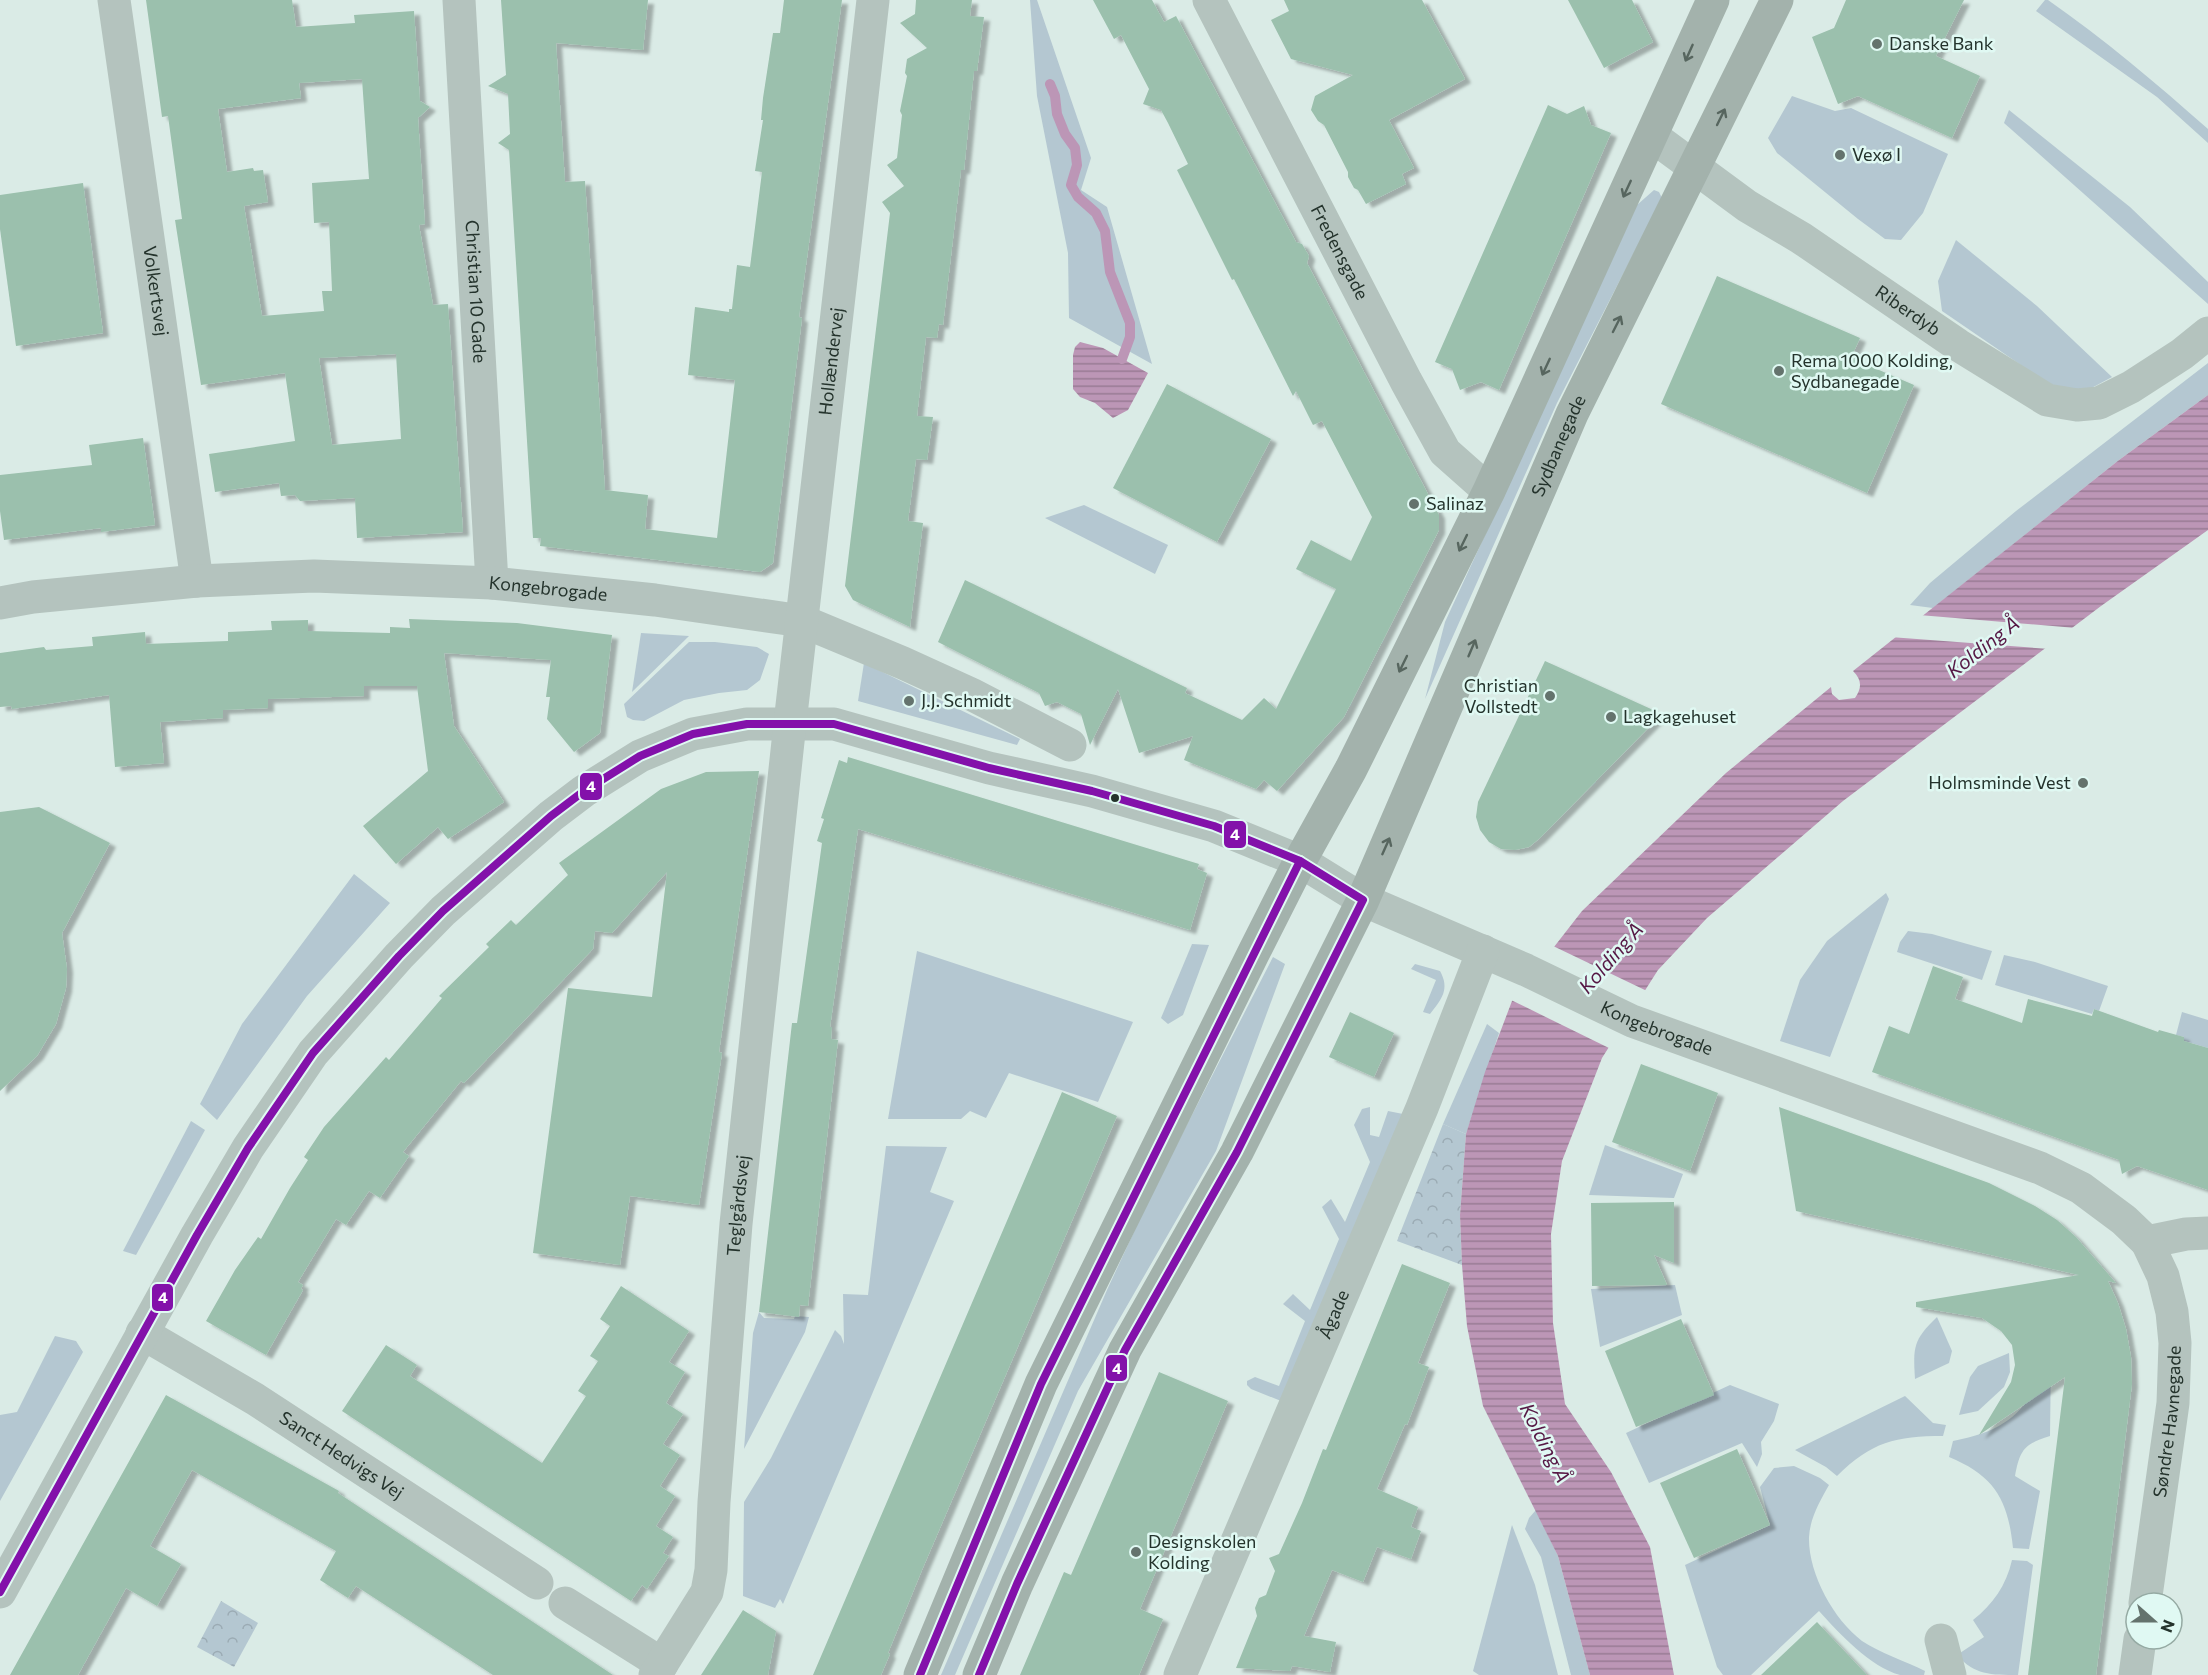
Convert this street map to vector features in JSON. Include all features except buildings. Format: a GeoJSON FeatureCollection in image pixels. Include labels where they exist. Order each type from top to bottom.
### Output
{"type":"FeatureCollection","features":[{"type":"Feature","properties":{"kind":"main road"},"geometry":{"type":"LineString","coordinates":[[920,1675],[1041,1383],[1300,861],[1351,769],[1489,491],[1713,0]]}},
{"type":"Feature","properties":{"kind":"main road","name":"Sydbanegade"},"geometry":{"type":"LineString","coordinates":[[979,1675],[1017,1584],[1125,1350],[1237,1152],[1363,900],[1572,414],[1777,0]]}},
{"type":"Feature","properties":{"kind":"street","name":"Volkertsvej"},"geometry":{"type":"LineString","coordinates":[[114,0],[197,581]]}},
{"type":"Feature","properties":{"kind":"street","name":"Christian 10 Gade"},"geometry":{"type":"LineString","coordinates":[[459,0],[492,583]]}},
{"type":"Feature","properties":{"kind":"street","name":"Hollændervej"},"geometry":{"type":"LineString","coordinates":[[790,723],[873,0]]}},
{"type":"Feature","properties":{"kind":"street","name":"Fredensgade"},"geometry":{"type":"LineString","coordinates":[[1209,0],[1406,381],[1446,452],[1489,491]]}},
{"type":"Feature","properties":{"kind":"street","name":"Riberdyb"},"geometry":{"type":"LineString","coordinates":[[1652,136],[1747,206],[1810,245],[1958,345],[2047,400],[2077,405],[2099,403],[2131,387],[2182,354],[2208,333]]}},
{"type":"Feature","properties":{"kind":"street","name":"Kongebrogade"},"geometry":{"type":"LineString","coordinates":[[0,603],[33,597],[197,581],[314,576],[492,583],[655,600],[802,621],[971,694],[1071,745]]}},
{"type":"Feature","properties":{"kind":"street","name":"Teglgårdsvej"},"geometry":{"type":"LineString","coordinates":[[658,1670],[707,1592],[711,1570],[714,1502],[736,1224],[790,723]]}},
{"type":"Feature","properties":{"kind":"street","name":"Kongebrogade"},"geometry":{"type":"LineString","coordinates":[[0,1592],[197,1234],[248,1148],[313,1053],[399,956],[443,911],[551,816],[584,791],[640,756],[693,734],[747,724],[834,724],[989,768],[1092,791],[1214,826],[1300,861],[1363,900],[1526,970],[1632,1021],[2040,1168],[2081,1188],[2124,1220],[2147,1242]]}},
{"type":"Feature","properties":{"kind":"street","name":"Ågade"},"geometry":{"type":"LineString","coordinates":[[1180,1675],[1422,1108],[1483,951]]}},
{"type":"Feature","properties":{"kind":"street"},"geometry":{"type":"LineString","coordinates":[[2147,1242],[2186,1234],[2208,1233]]}},
{"type":"Feature","properties":{"kind":"street","name":"Søndre Havnegade"},"geometry":{"type":"LineString","coordinates":[[2147,1242],[2163,1276],[2172,1312],[2175,1343],[2173,1403],[2147,1591]]}},
{"type":"Feature","properties":{"kind":"street","name":"Sanct Hedvigs Vej"},"geometry":{"type":"LineString","coordinates":[[142,1333],[255,1399],[537,1583]]}},
{"type":"Feature","properties":{"kind":"street"},"geometry":{"type":"LineString","coordinates":[[565,1604],[658,1670]]}},
{"type":"Feature","properties":{"kind":"street"},"geometry":{"type":"LineString","coordinates":[[1941,1640],[1950,1675]]}},
{"type":"Feature","properties":{"kind":"street"},"geometry":{"type":"LineString","coordinates":[[2134,1675],[2138,1651]]}},
{"type":"Feature","properties":{"kind":"green space"},"geometry":{"type":"Polygon","coordinates":[[[1030,0],[1037,0],[1091,158],[1081,190],[1107,207],[1152,364],[1069,318],[1068,253],[1037,96],[1030,0]]]}},
{"type":"Feature","properties":{"kind":"green space"},"geometry":{"type":"Polygon","coordinates":[[[2045,0],[2110,46],[2189,112],[2208,129],[2208,143],[2157,97],[2036,11],[2045,0]]]}},
{"type":"Feature","properties":{"kind":"green space"},"geometry":{"type":"Polygon","coordinates":[[[1792,96],[1835,111],[1851,108],[1948,154],[1923,213],[1901,240],[1885,239],[1777,153],[1768,138],[1792,96]]]}},
{"type":"Feature","properties":{"kind":"green space"},"geometry":{"type":"Polygon","coordinates":[[[2009,110],[2130,207],[2208,282],[2208,304],[2004,123],[2009,110]]]}},
{"type":"Feature","properties":{"kind":"green space"},"geometry":{"type":"Polygon","coordinates":[[[1654,190],[1659,192],[1662,198],[1557,403],[1425,699],[1445,622],[1637,205],[1654,190]]]}},
{"type":"Feature","properties":{"kind":"green space"},"geometry":{"type":"Polygon","coordinates":[[[1956,240],[2037,306],[2112,377],[2086,391],[2056,389],[1942,311],[1938,281],[1956,240]]]}},
{"type":"Feature","properties":{"kind":"green space"},"geometry":{"type":"Polygon","coordinates":[[[2208,363],[2208,395],[2119,460],[1933,608],[1910,605],[1930,583],[2016,511],[2208,363]]]}},
{"type":"Feature","properties":{"kind":"green space"},"geometry":{"type":"Polygon","coordinates":[[[1084,505],[1168,545],[1155,574],[1045,518],[1084,505]]]}},
{"type":"Feature","properties":{"kind":"green space"},"geometry":{"type":"Polygon","coordinates":[[[641,633],[689,636],[632,692],[641,633]]]}},
{"type":"Feature","properties":{"kind":"green space"},"geometry":{"type":"Polygon","coordinates":[[[689,642],[715,642],[757,647],[769,654],[760,680],[747,690],[684,700],[644,721],[627,717],[624,704],[689,642]]]}},
{"type":"Feature","properties":{"kind":"green space"},"geometry":{"type":"Polygon","coordinates":[[[864,663],[1020,739],[1017,745],[858,701],[864,663]]]}},
{"type":"Feature","properties":{"kind":"green space"},"geometry":{"type":"Polygon","coordinates":[[[354,874],[390,903],[307,996],[217,1120],[200,1104],[242,1024],[354,874]]]}},
{"type":"Feature","properties":{"kind":"green space"},"geometry":{"type":"Polygon","coordinates":[[[1886,893],[1889,899],[1830,1057],[1780,1041],[1800,980],[1827,941],[1886,893]]]}},
{"type":"Feature","properties":{"kind":"green space"},"geometry":{"type":"Polygon","coordinates":[[[1908,931],[1932,934],[1992,951],[1982,980],[1897,952],[1900,942],[1908,931]]]}},
{"type":"Feature","properties":{"kind":"green space"},"geometry":{"type":"Polygon","coordinates":[[[1192,944],[1209,945],[1183,1015],[1168,1024],[1161,1018],[1192,944]]]}},
{"type":"Feature","properties":{"kind":"green space"},"geometry":{"type":"Polygon","coordinates":[[[917,951],[1133,1022],[1098,1102],[1009,1073],[986,1118],[970,1111],[961,1119],[888,1119],[917,951]]]}},
{"type":"Feature","properties":{"kind":"green space"},"geometry":{"type":"Polygon","coordinates":[[[2004,955],[2035,962],[2108,986],[2099,1011],[2094,1009],[2092,1014],[1995,985],[2004,955]]]}},
{"type":"Feature","properties":{"kind":"green space"},"geometry":{"type":"Polygon","coordinates":[[[1273,957],[1285,964],[1216,1151],[1078,1391],[955,1675],[941,1675],[1107,1290],[1152,1193],[1273,957]]]}},
{"type":"Feature","properties":{"kind":"green space"},"geometry":{"type":"Polygon","coordinates":[[[1415,964],[1440,971],[1443,977],[1443,994],[1430,1014],[1423,1012],[1436,980],[1411,969],[1415,964]]]}},
{"type":"Feature","properties":{"kind":"green space"},"geometry":{"type":"Polygon","coordinates":[[[2182,1012],[2208,1020],[2208,1048],[2184,1041],[2184,1037],[2176,1035],[2182,1012]]]}},
{"type":"Feature","properties":{"kind":"green space"},"geometry":{"type":"Polygon","coordinates":[[[1487,1024],[1499,1033],[1466,1134],[1443,1124],[1487,1024]]]}},
{"type":"Feature","properties":{"kind":"green space"},"geometry":{"type":"Polygon","coordinates":[[[1370,1107],[1370,1135],[1379,1137],[1388,1111],[1403,1114],[1286,1403],[1251,1389],[1247,1381],[1255,1377],[1279,1386],[1305,1321],[1283,1304],[1293,1294],[1310,1310],[1339,1239],[1322,1207],[1331,1199],[1345,1222],[1370,1162],[1354,1125],[1362,1109],[1370,1107]]]}},
{"type":"Feature","properties":{"kind":"green space"},"geometry":{"type":"Polygon","coordinates":[[[191,1121],[205,1130],[136,1255],[123,1251],[191,1121]]]}},
{"type":"Feature","properties":{"kind":"green space"},"geometry":{"type":"Polygon","coordinates":[[[1443,1124],[1466,1134],[1460,1215],[1462,1265],[1397,1241],[1443,1124]]]}},
{"type":"Feature","properties":{"kind":"green space"},"geometry":{"type":"Polygon","coordinates":[[[1605,1145],[1683,1174],[1674,1198],[1589,1195],[1605,1145]]]}},
{"type":"Feature","properties":{"kind":"green space"},"geometry":{"type":"Polygon","coordinates":[[[886,1146],[947,1147],[930,1192],[954,1201],[783,1604],[780,1599],[775,1608],[743,1596],[744,1502],[771,1458],[835,1330],[841,1336],[844,1344],[843,1294],[868,1295],[886,1146]]]}},
{"type":"Feature","properties":{"kind":"green space"},"geometry":{"type":"Polygon","coordinates":[[[1675,1285],[1682,1315],[1600,1347],[1591,1289],[1675,1285]]]}},
{"type":"Feature","properties":{"kind":"green space"},"geometry":{"type":"Polygon","coordinates":[[[759,1312],[764,1318],[809,1317],[805,1332],[744,1449],[753,1333],[759,1312]]]}},
{"type":"Feature","properties":{"kind":"green space"},"geometry":{"type":"Polygon","coordinates":[[[1937,1317],[1952,1351],[1949,1363],[1915,1379],[1916,1345],[1923,1332],[1937,1317]]]}},
{"type":"Feature","properties":{"kind":"green space"},"geometry":{"type":"Polygon","coordinates":[[[55,1336],[76,1341],[83,1352],[0,1501],[0,1415],[17,1412],[55,1336]]]}},
{"type":"Feature","properties":{"kind":"green space"},"geometry":{"type":"Polygon","coordinates":[[[2009,1353],[2010,1372],[2004,1387],[1978,1411],[1959,1415],[1970,1377],[1978,1366],[2009,1353]]]}},
{"type":"Feature","properties":{"kind":"green space"},"geometry":{"type":"Polygon","coordinates":[[[2051,1356],[2050,1436],[2034,1442],[2025,1449],[2021,1454],[2015,1476],[2040,1491],[2029,1549],[2013,1548],[2007,1516],[1996,1492],[1978,1472],[1949,1457],[1953,1441],[1990,1430],[2015,1414],[2034,1390],[2051,1356]]]}},
{"type":"Feature","properties":{"kind":"green space"},"geometry":{"type":"Polygon","coordinates":[[[1730,1385],[1779,1404],[1774,1421],[1761,1442],[1762,1454],[1757,1467],[1742,1443],[1649,1483],[1626,1433],[1730,1385]]]}},
{"type":"Feature","properties":{"kind":"green space"},"geometry":{"type":"Polygon","coordinates":[[[1905,1396],[1933,1423],[1946,1425],[1943,1436],[1911,1437],[1885,1443],[1861,1455],[1837,1476],[1826,1467],[1795,1450],[1905,1396]]]}},
{"type":"Feature","properties":{"kind":"green space"},"geometry":{"type":"Polygon","coordinates":[[[1794,1466],[1820,1478],[1829,1485],[1813,1516],[1809,1537],[1813,1565],[1832,1608],[1851,1632],[1862,1641],[1925,1671],[1924,1675],[1900,1675],[1878,1665],[1856,1648],[1819,1611],[1751,1675],[1723,1675],[1717,1667],[1685,1565],[1770,1525],[1760,1487],[1774,1468],[1794,1466]]]}},
{"type":"Feature","properties":{"kind":"green space"},"geometry":{"type":"Polygon","coordinates":[[[1536,1510],[1558,1556],[1590,1675],[1571,1675],[1541,1557],[1525,1529],[1529,1518],[1536,1510]]]}},
{"type":"Feature","properties":{"kind":"green space"},"geometry":{"type":"Polygon","coordinates":[[[1512,1525],[1535,1585],[1558,1675],[1479,1675],[1473,1671],[1512,1525]]]}},
{"type":"Feature","properties":{"kind":"green space"},"geometry":{"type":"Polygon","coordinates":[[[2012,1560],[2027,1561],[2033,1565],[2018,1675],[1999,1675],[1970,1667],[1957,1655],[1984,1637],[1973,1620],[1998,1594],[2012,1560]]]}},
{"type":"Feature","properties":{"kind":"green space"},"geometry":{"type":"Polygon","coordinates":[[[221,1601],[258,1623],[234,1667],[197,1647],[221,1601]]]}},
{"type":"Feature","properties":{"kind":"water"},"geometry":{"type":"Polygon","coordinates":[[[1080,342],[1103,348],[1148,373],[1128,410],[1113,418],[1095,403],[1080,397],[1073,389],[1073,355],[1075,347],[1080,342]]]}},
{"type":"Feature","properties":{"kind":"water","name":"Kolding Å"},"geometry":{"type":"Polygon","coordinates":[[[2208,395],[2208,530],[2101,606],[1843,801],[1707,918],[1658,970],[1602,1058],[1562,1161],[1551,1234],[1553,1323],[1565,1404],[1611,1472],[1650,1547],[1674,1675],[1590,1675],[1558,1556],[1483,1406],[1467,1326],[1460,1215],[1466,1134],[1485,1072],[1512,1001],[1582,911],[1726,773],[1831,687],[1832,694],[1839,700],[1855,698],[1860,684],[1853,671],[2119,460],[2208,395]]]}},
{"type":"Feature","properties":{"kind":"pier"},"geometry":{"type":"Polygon","coordinates":[[[1919,615],[2076,628],[2049,649],[1890,637],[1919,615]]]}},
{"type":"Feature","properties":{"kind":"pier"},"geometry":{"type":"Polygon","coordinates":[[[1551,945],[1647,991],[1611,1049],[1511,1000],[1551,945]]]}},
{"type":"Feature","properties":{"kind":"waterway"},"geometry":{"type":"LineString","coordinates":[[1050,84],[1055,96],[1057,114],[1065,134],[1075,148],[1077,165],[1071,185],[1078,197],[1096,213],[1105,231],[1110,272],[1130,323],[1130,337],[1122,359]]}},
{"type":"Feature","properties":{"kind":"transit line","name":"4"},"geometry":{"type":"LineString","coordinates":[[0,1592],[197,1235],[248,1148],[313,1053],[399,956],[443,911],[551,816],[584,791],[640,756],[693,734],[747,724],[834,724],[989,768],[1092,791],[1214,826],[1300,861],[1363,900],[1237,1152],[1125,1350],[1017,1584],[979,1675]]}},
{"type":"Feature","properties":{"kind":"transit line","name":"4"},"geometry":{"type":"LineString","coordinates":[[920,1675],[1041,1384],[1300,861]]}},
{"type":"Feature","properties":{"kind":"place","name":"Danske Bank"},"geometry":{"type":"Point","coordinates":[1877,44]}},
{"type":"Feature","properties":{"kind":"place","name":"Vexø I"},"geometry":{"type":"Point","coordinates":[1840,155]}},
{"type":"Feature","properties":{"kind":"place","name":"Rema 1000 Kolding, Sydbanegade"},"geometry":{"type":"Point","coordinates":[1779,371]}},
{"type":"Feature","properties":{"kind":"place","name":"Salinaz"},"geometry":{"type":"Point","coordinates":[1414,504]}},
{"type":"Feature","properties":{"kind":"place","name":"Christian Vollstedt"},"geometry":{"type":"Point","coordinates":[1550,696]}},
{"type":"Feature","properties":{"kind":"place","name":"J.J. Schmidt"},"geometry":{"type":"Point","coordinates":[909,701]}},
{"type":"Feature","properties":{"kind":"place","name":"Lagkagehuset"},"geometry":{"type":"Point","coordinates":[1611,717]}},
{"type":"Feature","properties":{"kind":"place","name":"Holmsminde Vest"},"geometry":{"type":"Point","coordinates":[2083,783]}},
{"type":"Feature","properties":{"kind":"place","name":"Designskolen Kolding"},"geometry":{"type":"Point","coordinates":[1136,1552]}}]}
